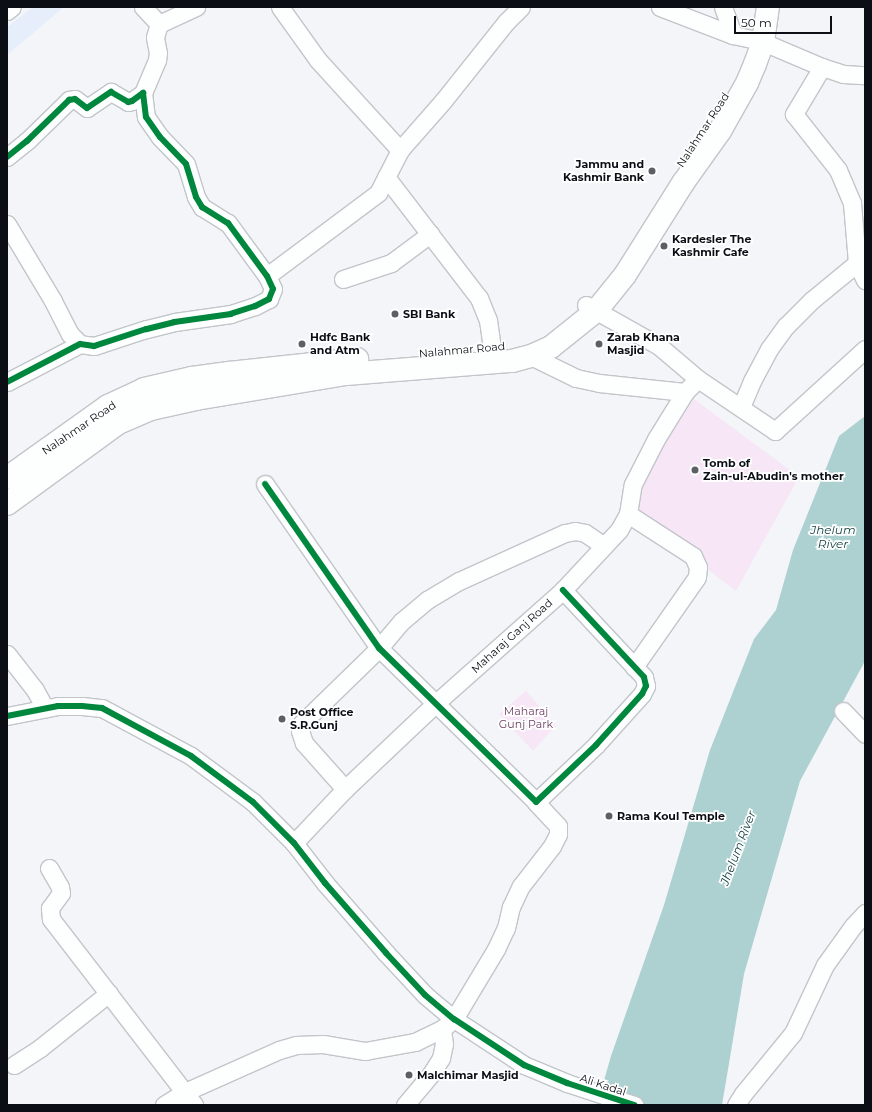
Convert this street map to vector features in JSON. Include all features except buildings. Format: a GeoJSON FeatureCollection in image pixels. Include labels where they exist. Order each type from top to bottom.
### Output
{"type":"FeatureCollection","features":[{"type":"Feature","properties":{"kind":"main road"},"geometry":{"type":"LineString","coordinates":[[493,355],[512,361],[531,356],[551,347],[625,275],[683,183],[720,132],[747,83],[750,39],[756,7]]}},
{"type":"Feature","properties":{"kind":"main road"},"geometry":{"type":"LineString","coordinates":[[750,39],[768,7]]}},
{"type":"Feature","properties":{"kind":"main road","name":"Nalahmar Road"},"geometry":{"type":"LineString","coordinates":[[7,504],[118,423],[151,409],[196,399],[346,374],[493,355],[539,340],[591,308]]}},
{"type":"Feature","properties":{"kind":"main road","name":"Nalahmar Road"},"geometry":{"type":"LineString","coordinates":[[7,478],[108,406],[144,389],[192,378],[342,360],[493,355]]}},
{"type":"Feature","properties":{"kind":"street"},"geometry":{"type":"LineString","coordinates":[[7,11],[12,7]]}},
{"type":"Feature","properties":{"kind":"street"},"geometry":{"type":"LineString","coordinates":[[143,7],[159,24]]}},
{"type":"Feature","properties":{"kind":"street"},"geometry":{"type":"LineString","coordinates":[[7,158],[72,99],[87,108],[111,92],[128,102],[132,101],[142,93],[157,60],[158,53],[155,37],[159,24],[196,7]]}},
{"type":"Feature","properties":{"kind":"street"},"geometry":{"type":"LineString","coordinates":[[280,7],[318,60],[400,150]]}},
{"type":"Feature","properties":{"kind":"street"},"geometry":{"type":"LineString","coordinates":[[267,276],[378,194],[400,150],[443,101],[506,22],[521,7]]}},
{"type":"Feature","properties":{"kind":"street"},"geometry":{"type":"LineString","coordinates":[[660,7],[750,39],[822,67],[863,79]]}},
{"type":"Feature","properties":{"kind":"street"},"geometry":{"type":"LineString","coordinates":[[723,7],[750,39]]}},
{"type":"Feature","properties":{"kind":"street"},"geometry":{"type":"LineString","coordinates":[[822,67],[794,114],[838,170],[852,203],[857,262],[865,280]]}},
{"type":"Feature","properties":{"kind":"street"},"geometry":{"type":"LineString","coordinates":[[7,382],[80,344],[94,346],[146,329],[175,322],[230,314],[255,306],[269,299],[272,294],[272,289],[267,276],[228,223],[202,207],[196,197],[186,164],[160,137],[146,118],[142,93]]}},
{"type":"Feature","properties":{"kind":"street"},"geometry":{"type":"LineString","coordinates":[[386,177],[479,298],[488,320],[493,355]]}},
{"type":"Feature","properties":{"kind":"street"},"geometry":{"type":"LineString","coordinates":[[7,224],[53,301],[70,334],[80,344]]}},
{"type":"Feature","properties":{"kind":"street"},"geometry":{"type":"LineString","coordinates":[[343,278],[391,263],[430,234]]}},
{"type":"Feature","properties":{"kind":"street"},"geometry":{"type":"LineString","coordinates":[[741,407],[752,381],[769,350],[786,326],[812,300],[857,262]]}},
{"type":"Feature","properties":{"kind":"street"},"geometry":{"type":"LineString","coordinates":[[591,308],[659,346],[698,379],[774,431],[865,349]]}},
{"type":"Feature","properties":{"kind":"street"},"geometry":{"type":"LineString","coordinates":[[531,356],[576,378],[685,392]]}},
{"type":"Feature","properties":{"kind":"street","name":"Maharaj Ganj Road"},"geometry":{"type":"LineString","coordinates":[[294,843],[345,789],[437,702],[563,590],[619,530],[628,514],[633,484],[656,439],[685,392],[698,379]]}},
{"type":"Feature","properties":{"kind":"street"},"geometry":{"type":"LineString","coordinates":[[265,484],[379,648],[437,702],[558,826],[558,834],[552,846],[521,886],[511,907],[506,928],[496,949],[448,1024],[440,1058],[431,1074],[405,1105]]}},
{"type":"Feature","properties":{"kind":"street"},"geometry":{"type":"LineString","coordinates":[[628,514],[693,556],[698,567],[697,577],[634,668]]}},
{"type":"Feature","properties":{"kind":"street"},"geometry":{"type":"LineString","coordinates":[[345,789],[304,743],[300,732],[302,724],[379,648],[402,621],[427,600],[459,581],[565,533],[574,531],[585,533],[604,546]]}},
{"type":"Feature","properties":{"kind":"street"},"geometry":{"type":"LineString","coordinates":[[536,802],[596,745],[642,694],[646,686],[644,678],[563,590]]}},
{"type":"Feature","properties":{"kind":"street"},"geometry":{"type":"LineString","coordinates":[[7,654],[35,690],[46,708]]}},
{"type":"Feature","properties":{"kind":"street","name":"Ali Kadal"},"geometry":{"type":"LineString","coordinates":[[7,716],[46,708],[82,706],[102,708],[191,756],[253,802],[294,843],[325,883],[425,995],[448,1024],[524,1065],[566,1083],[634,1105]]}},
{"type":"Feature","properties":{"kind":"street"},"geometry":{"type":"LineString","coordinates":[[843,711],[865,734]]}},
{"type":"Feature","properties":{"kind":"street"},"geometry":{"type":"LineString","coordinates":[[49,868],[60,887],[61,893],[50,908],[51,919],[189,1099]]}},
{"type":"Feature","properties":{"kind":"street"},"geometry":{"type":"LineString","coordinates":[[736,1105],[743,1094],[793,1033],[825,965],[853,926],[865,913]]}},
{"type":"Feature","properties":{"kind":"street"},"geometry":{"type":"LineString","coordinates":[[14,1065],[40,1048],[109,994]]}},
{"type":"Feature","properties":{"kind":"street"},"geometry":{"type":"LineString","coordinates":[[164,1105],[189,1099],[279,1050],[296,1045],[323,1044],[365,1051],[415,1042],[448,1024]]}},
{"type":"Feature","properties":{"kind":"shaded area"},"geometry":{"type":"Polygon","coordinates":[[[33,7],[64,7],[7,55],[7,27],[33,7]]]}},
{"type":"Feature","properties":{"kind":"green space"},"geometry":{"type":"Polygon","coordinates":[[[694,399],[799,477],[736,591],[631,511],[636,485],[694,399]]]}},
{"type":"Feature","properties":{"kind":"green space","name":"Maharaj Gunj Park"},"geometry":{"type":"Polygon","coordinates":[[[526,691],[556,725],[533,751],[499,714],[526,691]]]}},
{"type":"Feature","properties":{"kind":"water","name":"Jhelum River"},"geometry":{"type":"Polygon","coordinates":[[[865,416],[865,661],[800,781],[744,974],[722,1105],[597,1105],[611,1056],[664,905],[710,750],[754,639],[776,610],[793,550],[839,436],[865,416]]]}},
{"type":"Feature","properties":{"kind":"cycle path"},"geometry":{"type":"LineString","coordinates":[[7,157],[27,141],[69,100],[75,99],[87,108],[111,92],[128,102],[132,101],[143,93],[146,117],[160,137],[186,164],[196,197],[202,207],[228,223],[267,276],[273,289],[269,299],[255,306],[231,314],[175,322],[146,329],[94,346],[80,344],[7,382]]}},
{"type":"Feature","properties":{"kind":"cycle path"},"geometry":{"type":"LineString","coordinates":[[265,484],[379,648],[536,802],[596,745],[642,694],[646,686],[644,677],[563,590]]}},
{"type":"Feature","properties":{"kind":"cycle path"},"geometry":{"type":"LineString","coordinates":[[7,716],[58,706],[102,708],[191,756],[253,802],[294,843],[325,883],[386,953],[425,995],[454,1019],[524,1065],[567,1083],[634,1105]]}},
{"type":"Feature","properties":{"kind":"place","name":"Jammu and Kashmir Bank"},"geometry":{"type":"Point","coordinates":[652,171]}},
{"type":"Feature","properties":{"kind":"place","name":"Kardesler The Kashmir Cafe"},"geometry":{"type":"Point","coordinates":[664,246]}},
{"type":"Feature","properties":{"kind":"place","name":"SBI Bank"},"geometry":{"type":"Point","coordinates":[395,314]}},
{"type":"Feature","properties":{"kind":"place","name":"Hdfc Bank and Atm"},"geometry":{"type":"Point","coordinates":[302,344]}},
{"type":"Feature","properties":{"kind":"place","name":"Zarab Khana Masjid"},"geometry":{"type":"Point","coordinates":[599,344]}},
{"type":"Feature","properties":{"kind":"place","name":"Tomb of Zain-ul-Abudin's mother"},"geometry":{"type":"Point","coordinates":[695,470]}},
{"type":"Feature","properties":{"kind":"place","name":"Post Office S.R.Gunj"},"geometry":{"type":"Point","coordinates":[282,719]}},
{"type":"Feature","properties":{"kind":"place","name":"Rama Koul Temple"},"geometry":{"type":"Point","coordinates":[609,816]}},
{"type":"Feature","properties":{"kind":"place","name":"Malchimar Masjid"},"geometry":{"type":"Point","coordinates":[409,1075]}}]}
